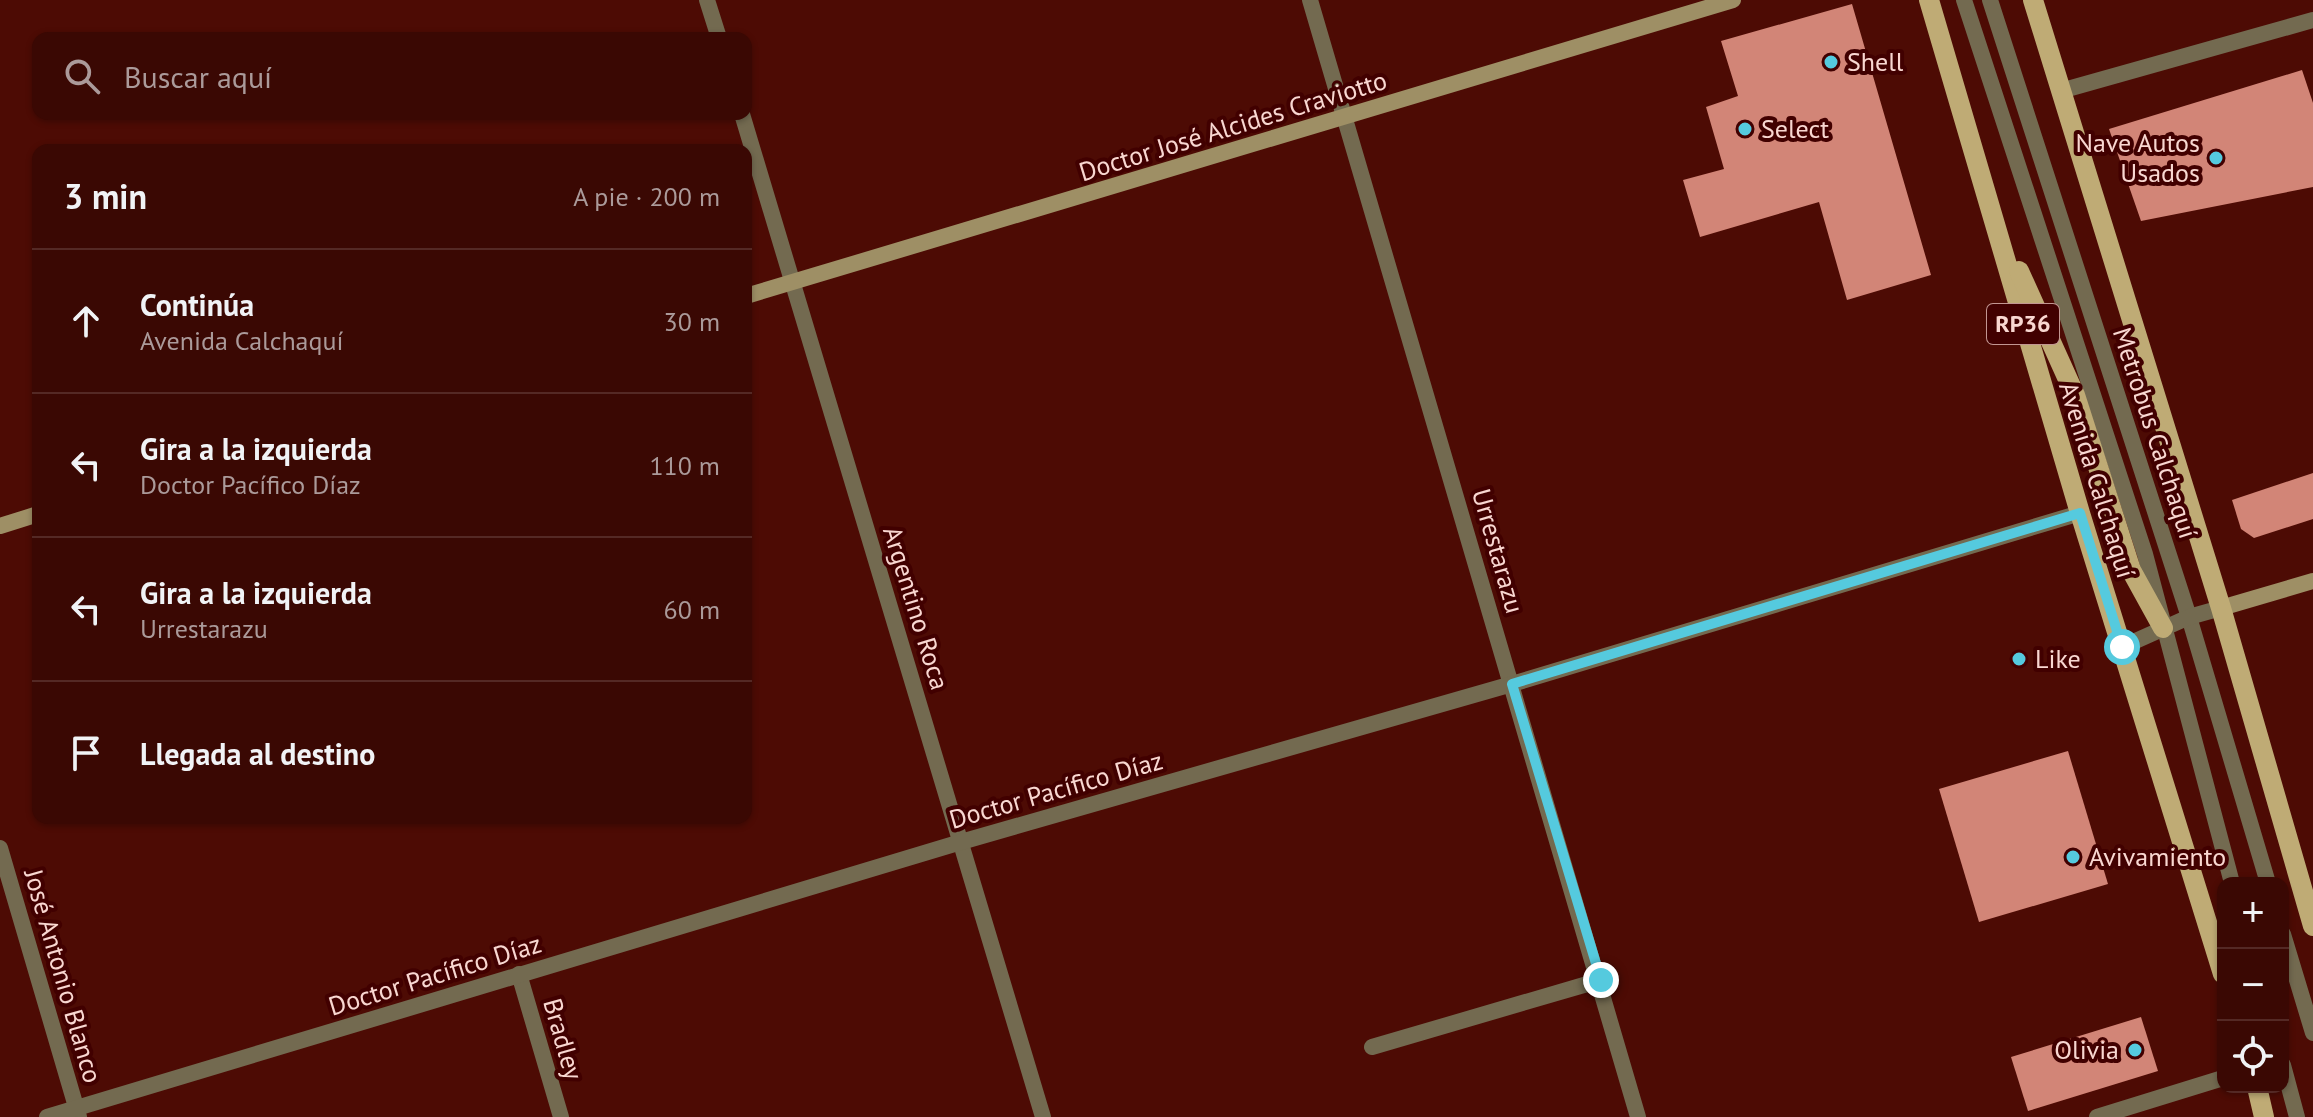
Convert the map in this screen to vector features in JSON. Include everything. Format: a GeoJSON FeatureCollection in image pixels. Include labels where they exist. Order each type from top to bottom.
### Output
{"type":"FeatureCollection","features":[{"type":"Feature","properties":{"kind":"main road","name":"Doctor José Alcides Craviotto"},"geometry":{"type":"LineString","coordinates":[[752,294],[1733,0]]}},
{"type":"Feature","properties":{"kind":"main road","name":"Avenida Calchaquí"},"geometry":{"type":"LineString","coordinates":[[1929,0],[2080,513],[2217,955]]}},
{"type":"Feature","properties":{"kind":"main road"},"geometry":{"type":"LineString","coordinates":[[2033,0],[2064,90],[2221,608],[2313,926]]}},
{"type":"Feature","properties":{"kind":"main road"},"geometry":{"type":"LineString","coordinates":[[1993,213],[2075,395],[2131,570],[2163,628]]}},
{"type":"Feature","properties":{"kind":"main road"},"geometry":{"type":"LineString","coordinates":[[0,526],[32,516]]}},
{"type":"Feature","properties":{"kind":"main road"},"geometry":{"type":"LineString","coordinates":[[2221,608],[2313,581]]}},
{"type":"Feature","properties":{"kind":"main road"},"geometry":{"type":"LineString","coordinates":[[2258,1093],[2264,1117]]}},
{"type":"Feature","properties":{"kind":"street"},"geometry":{"type":"LineString","coordinates":[[707,0],[717,32]]}},
{"type":"Feature","properties":{"kind":"street","name":"Urrestarazu"},"geometry":{"type":"LineString","coordinates":[[1310,0],[1601,980],[1638,1117]]}},
{"type":"Feature","properties":{"kind":"street","name":"Metrobus Calchaquí"},"geometry":{"type":"LineString","coordinates":[[1964,0],[2145,554],[2230,877]]}},
{"type":"Feature","properties":{"kind":"street","name":"Metrobus Calchaquí"},"geometry":{"type":"LineString","coordinates":[[1990,0],[2189,617],[2266,877]]}},
{"type":"Feature","properties":{"kind":"street"},"geometry":{"type":"LineString","coordinates":[[2064,90],[2313,20]]}},
{"type":"Feature","properties":{"kind":"street","name":"Argentino Roca"},"geometry":{"type":"LineString","coordinates":[[744,120],[751,144]]}},
{"type":"Feature","properties":{"kind":"street","name":"Argentino Roca"},"geometry":{"type":"LineString","coordinates":[[752,146],[1043,1117]]}},
{"type":"Feature","properties":{"kind":"street","name":"Doctor Pacífico Díaz"},"geometry":{"type":"LineString","coordinates":[[47,1117],[78,1113],[519,974],[961,842],[1512,684],[2080,513]]}},
{"type":"Feature","properties":{"kind":"street"},"geometry":{"type":"LineString","coordinates":[[2122,647],[2189,617],[2221,608]]}},
{"type":"Feature","properties":{"kind":"street","name":"José Antonio Blanco"},"geometry":{"type":"LineString","coordinates":[[0,848],[78,1113]]}},
{"type":"Feature","properties":{"kind":"street"},"geometry":{"type":"LineString","coordinates":[[2288,949],[2313,1033]]}},
{"type":"Feature","properties":{"kind":"street","name":"Bradley"},"geometry":{"type":"LineString","coordinates":[[519,974],[561,1117]]}},
{"type":"Feature","properties":{"kind":"street"},"geometry":{"type":"LineString","coordinates":[[1372,1047],[1601,980]]}},
{"type":"Feature","properties":{"kind":"street"},"geometry":{"type":"LineString","coordinates":[[2097,1117],[2217,1080]]}},
{"type":"Feature","properties":{"kind":"street"},"geometry":{"type":"LineString","coordinates":[[2289,1087],[2297,1117]]}},
{"type":"Feature","properties":{"kind":"building"},"geometry":{"type":"Polygon","coordinates":[[[1852,4],[1931,275],[1847,300],[1819,202],[1700,237],[1683,180],[1724,169],[1706,107],[1738,96],[1721,41],[1852,4]]]}},
{"type":"Feature","properties":{"kind":"building","name":"Nave Autos Usados"},"geometry":{"type":"Polygon","coordinates":[[[2302,70],[2313,103],[2313,187],[2141,221],[2109,129],[2302,70]]]}},
{"type":"Feature","properties":{"kind":"building"},"geometry":{"type":"Polygon","coordinates":[[[2313,473],[2313,519],[2254,538],[2241,529],[2232,500],[2313,473]]]}},
{"type":"Feature","properties":{"kind":"building"},"geometry":{"type":"Polygon","coordinates":[[[2068,751],[2108,884],[1979,922],[1939,789],[2068,751]]]}},
{"type":"Feature","properties":{"kind":"building"},"geometry":{"type":"Polygon","coordinates":[[[2141,1017],[2158,1071],[2028,1111],[2011,1057],[2141,1017]]]}},
{"type":"Feature","properties":{"kind":"place","name":"Shell"},"geometry":{"type":"Point","coordinates":[1831,62]}},
{"type":"Feature","properties":{"kind":"place","name":"Select"},"geometry":{"type":"Point","coordinates":[1745,129]}},
{"type":"Feature","properties":{"kind":"place","name":"Nave Autos Usados"},"geometry":{"type":"Point","coordinates":[2216,158]}},
{"type":"Feature","properties":{"kind":"place","name":"Like"},"geometry":{"type":"Point","coordinates":[2019,659]}},
{"type":"Feature","properties":{"kind":"place","name":"Avivamiento"},"geometry":{"type":"Point","coordinates":[2073,857]}},
{"type":"Feature","properties":{"kind":"place","name":"Olivia"},"geometry":{"type":"Point","coordinates":[2135,1050]}},
{"type":"Feature","properties":{"kind":"route"},"geometry":{"type":"LineString","coordinates":[[1601,980],[1512,684],[2080,513],[2122,647]]}}]}
